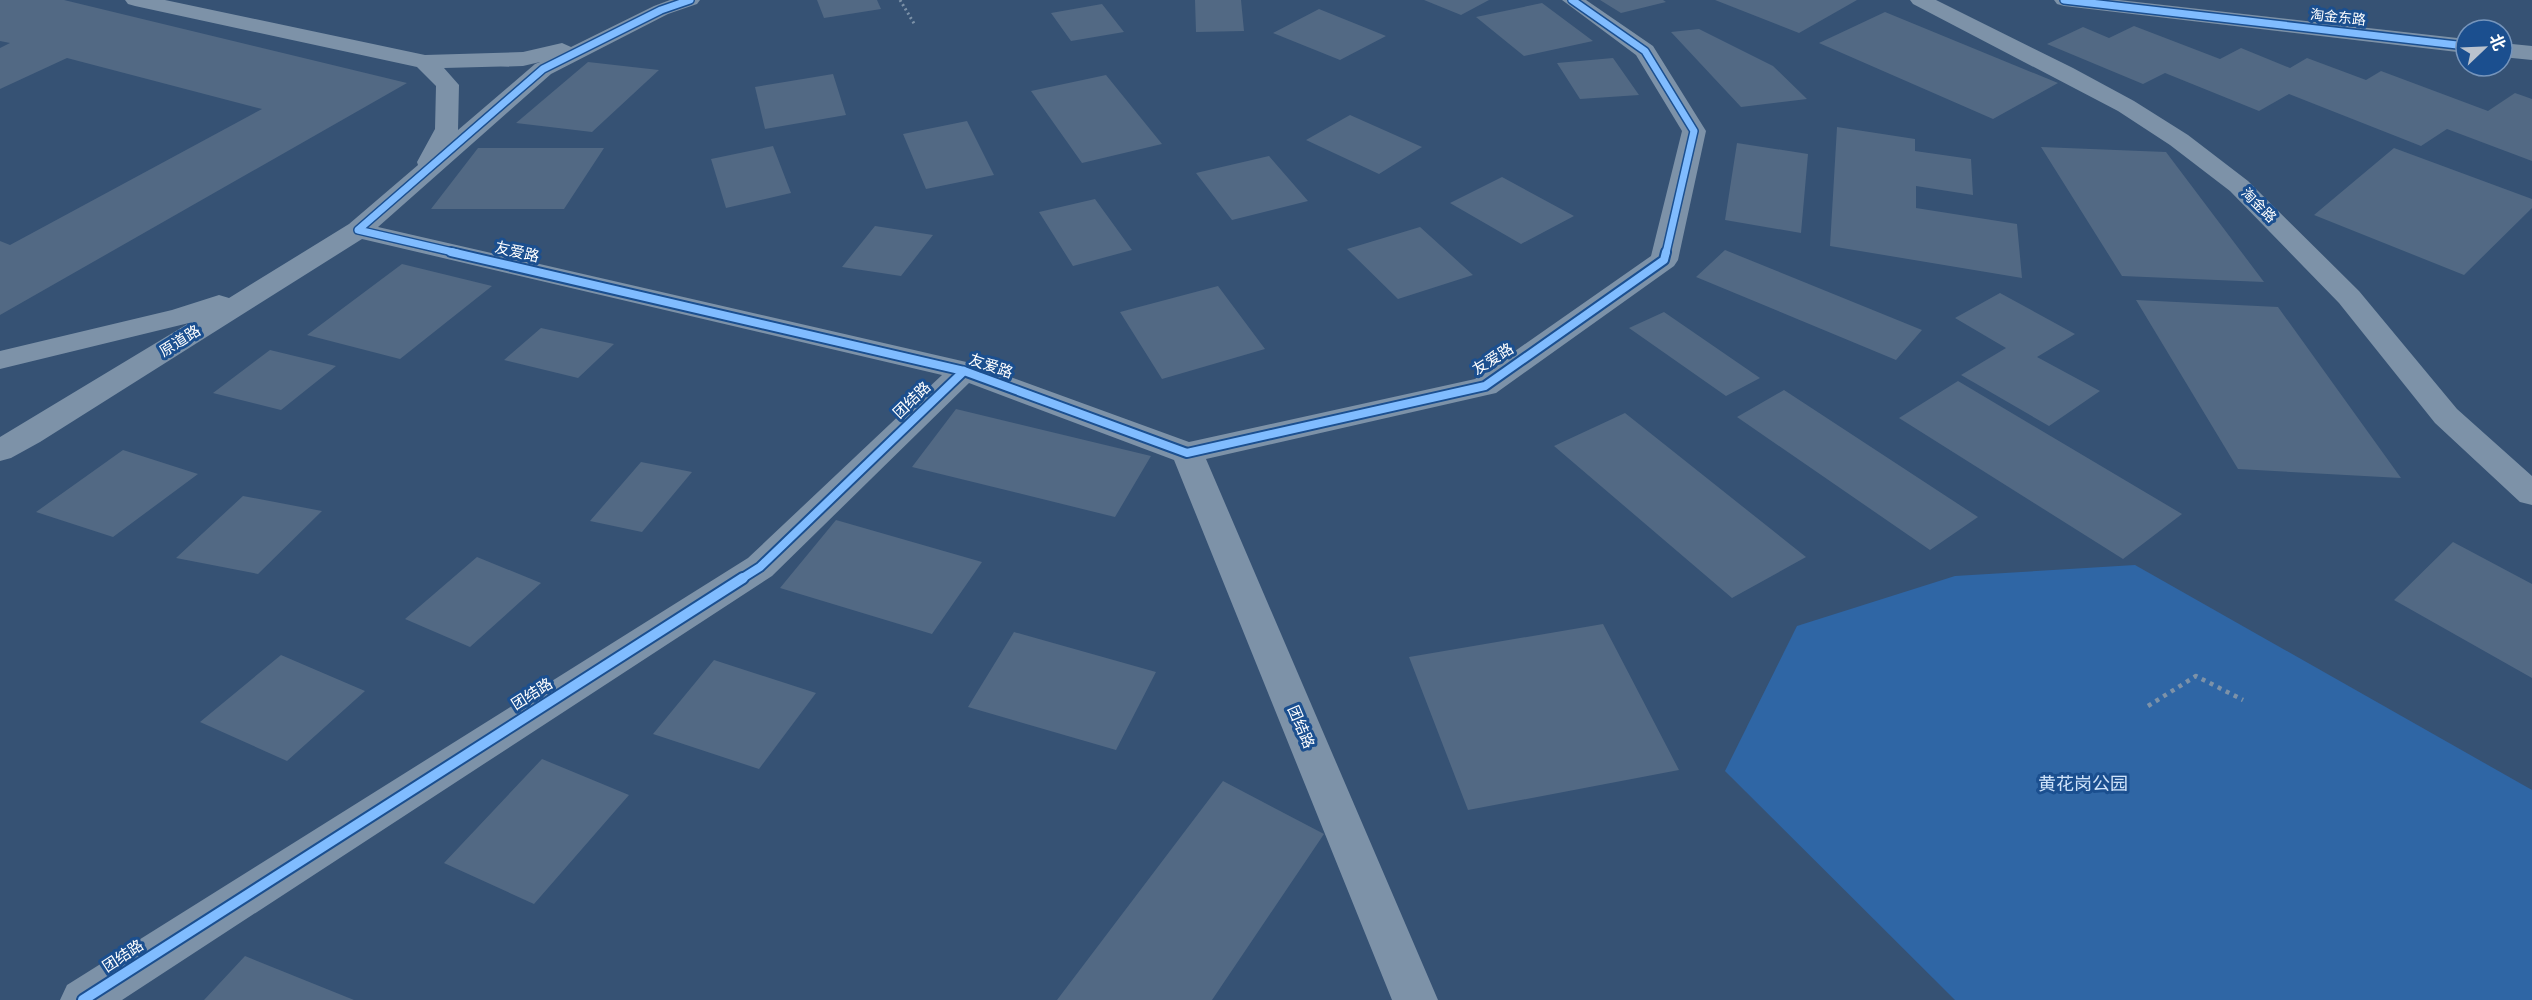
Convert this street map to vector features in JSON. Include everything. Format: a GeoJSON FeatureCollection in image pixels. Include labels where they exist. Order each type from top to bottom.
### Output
{"type":"FeatureCollection","features":[{"type":"Feature","properties":{"kind":"street"},"geometry":{"type":"LineString","coordinates":[[135,0],[425,62],[523,59],[610,35]]}},
{"type":"Feature","properties":{"kind":"street"},"geometry":{"type":"LineString","coordinates":[[358,230],[543,69],[661,10],[690,0]]}},
{"type":"Feature","properties":{"kind":"street","name":"友爱路"},"geometry":{"type":"LineString","coordinates":[[358,230],[964,371],[1186,453],[1485,386],[1664,260],[1694,131],[1645,51],[1572,0]]}},
{"type":"Feature","properties":{"kind":"street","name":"淘金路"},"geometry":{"type":"LineString","coordinates":[[1920,0],[2126,106],[2179,140],[2239,186],[2349,297],[2446,416],[2532,494]]}},
{"type":"Feature","properties":{"kind":"street","name":"淘金东路"},"geometry":{"type":"LineString","coordinates":[[2064,0],[2454,45]]}},
{"type":"Feature","properties":{"kind":"street"},"geometry":{"type":"LineString","coordinates":[[2514,51],[2532,53]]}},
{"type":"Feature","properties":{"kind":"street"},"geometry":{"type":"LineString","coordinates":[[423,174],[447,129],[448,99],[448,85],[425,62]]}},
{"type":"Feature","properties":{"kind":"street","name":"原道路"},"geometry":{"type":"LineString","coordinates":[[0,450],[29,435],[358,230]]}},
{"type":"Feature","properties":{"kind":"street"},"geometry":{"type":"LineString","coordinates":[[0,360],[181,316],[273,284]]}},
{"type":"Feature","properties":{"kind":"street","name":"团结路"},"geometry":{"type":"LineString","coordinates":[[83,1000],[760,567],[964,371]]}},
{"type":"Feature","properties":{"kind":"street","name":"团结路"},"geometry":{"type":"LineString","coordinates":[[1186,453],[1415,1000]]}},
{"type":"Feature","properties":{"kind":"path"},"geometry":{"type":"LineString","coordinates":[[900,0],[915,26]]}},
{"type":"Feature","properties":{"kind":"path"},"geometry":{"type":"LineString","coordinates":[[2148,706],[2196,676],[2243,700]]}},
{"type":"Feature","properties":{"kind":"green space","name":"黄花岗公园"},"geometry":{"type":"Polygon","coordinates":[[[2135,565],[2532,790],[2532,1000],[1955,1000],[1725,771],[1797,626],[1955,576],[2135,565]]]}},
{"type":"Feature","properties":{"kind":"building"},"geometry":{"type":"Polygon","coordinates":[[[0,0],[64,0],[407,83],[0,315],[0,241],[10,245],[262,109],[67,58],[0,89],[0,48],[10,43],[0,41],[0,0]]]}},
{"type":"Feature","properties":{"kind":"building"},"geometry":{"type":"Polygon","coordinates":[[[817,0],[877,0],[881,9],[824,18],[817,0]]]}},
{"type":"Feature","properties":{"kind":"building"},"geometry":{"type":"Polygon","coordinates":[[[1195,0],[1241,0],[1244,31],[1196,32],[1195,0]]]}},
{"type":"Feature","properties":{"kind":"building"},"geometry":{"type":"Polygon","coordinates":[[[1424,0],[1489,0],[1461,15],[1424,0]]]}},
{"type":"Feature","properties":{"kind":"building"},"geometry":{"type":"Polygon","coordinates":[[[1600,0],[1663,0],[1666,2],[1621,13],[1600,0]]]}},
{"type":"Feature","properties":{"kind":"building"},"geometry":{"type":"Polygon","coordinates":[[[1715,0],[1857,0],[1799,33],[1715,0]]]}},
{"type":"Feature","properties":{"kind":"building"},"geometry":{"type":"Polygon","coordinates":[[[1542,3],[1593,41],[1524,56],[1476,17],[1542,3]]]}},
{"type":"Feature","properties":{"kind":"building"},"geometry":{"type":"Polygon","coordinates":[[[1102,4],[1124,32],[1071,41],[1051,13],[1102,4]]]}},
{"type":"Feature","properties":{"kind":"building"},"geometry":{"type":"Polygon","coordinates":[[[1319,9],[1386,36],[1340,60],[1273,33],[1319,9]]]}},
{"type":"Feature","properties":{"kind":"building"},"geometry":{"type":"Polygon","coordinates":[[[1885,12],[2058,83],[1993,119],[1819,43],[1885,12]]]}},
{"type":"Feature","properties":{"kind":"building"},"geometry":{"type":"Polygon","coordinates":[[[2134,26],[2220,59],[2241,48],[2290,68],[2307,58],[2366,80],[2381,71],[2488,111],[2515,93],[2532,99],[2532,161],[2447,129],[2421,146],[2289,94],[2259,111],[2165,73],[2143,84],[2047,44],[2083,27],[2109,38],[2134,26]]]}},
{"type":"Feature","properties":{"kind":"building"},"geometry":{"type":"Polygon","coordinates":[[[1699,29],[1773,66],[1807,99],[1741,107],[1671,32],[1699,29]]]}},
{"type":"Feature","properties":{"kind":"building"},"geometry":{"type":"Polygon","coordinates":[[[1613,58],[1639,95],[1580,99],[1557,63],[1613,58]]]}},
{"type":"Feature","properties":{"kind":"building"},"geometry":{"type":"Polygon","coordinates":[[[588,62],[659,70],[592,132],[516,123],[588,62]]]}},
{"type":"Feature","properties":{"kind":"building"},"geometry":{"type":"Polygon","coordinates":[[[833,74],[846,115],[765,129],[755,87],[833,74]]]}},
{"type":"Feature","properties":{"kind":"building"},"geometry":{"type":"Polygon","coordinates":[[[1106,75],[1162,144],[1082,163],[1031,91],[1106,75]]]}},
{"type":"Feature","properties":{"kind":"building"},"geometry":{"type":"Polygon","coordinates":[[[1350,115],[1422,147],[1379,174],[1306,140],[1350,115]]]}},
{"type":"Feature","properties":{"kind":"building"},"geometry":{"type":"Polygon","coordinates":[[[967,121],[994,175],[926,189],[903,134],[967,121]]]}},
{"type":"Feature","properties":{"kind":"building"},"geometry":{"type":"Polygon","coordinates":[[[1837,127],[1915,139],[1915,151],[1971,159],[1973,195],[1916,186],[1916,208],[2017,224],[2022,278],[1830,246],[1837,127]]]}},
{"type":"Feature","properties":{"kind":"building"},"geometry":{"type":"Polygon","coordinates":[[[1737,143],[1808,154],[1801,233],[1725,220],[1737,143]]]}},
{"type":"Feature","properties":{"kind":"building"},"geometry":{"type":"Polygon","coordinates":[[[773,146],[791,193],[726,208],[711,159],[773,146]]]}},
{"type":"Feature","properties":{"kind":"building"},"geometry":{"type":"Polygon","coordinates":[[[2041,147],[2166,152],[2264,282],[2122,276],[2041,147]]]}},
{"type":"Feature","properties":{"kind":"building"},"geometry":{"type":"Polygon","coordinates":[[[478,148],[604,148],[564,209],[431,209],[478,148]]]}},
{"type":"Feature","properties":{"kind":"building"},"geometry":{"type":"Polygon","coordinates":[[[2394,148],[2532,199],[2532,208],[2464,275],[2314,215],[2394,148]]]}},
{"type":"Feature","properties":{"kind":"building"},"geometry":{"type":"Polygon","coordinates":[[[1269,156],[1308,201],[1232,220],[1196,173],[1269,156]]]}},
{"type":"Feature","properties":{"kind":"building"},"geometry":{"type":"Polygon","coordinates":[[[1502,177],[1574,216],[1521,244],[1450,203],[1502,177]]]}},
{"type":"Feature","properties":{"kind":"building"},"geometry":{"type":"Polygon","coordinates":[[[1095,199],[1132,250],[1073,266],[1039,212],[1095,199]]]}},
{"type":"Feature","properties":{"kind":"building"},"geometry":{"type":"Polygon","coordinates":[[[875,226],[933,235],[901,276],[842,267],[875,226]]]}},
{"type":"Feature","properties":{"kind":"building"},"geometry":{"type":"Polygon","coordinates":[[[1420,227],[1473,275],[1398,299],[1347,249],[1420,227]]]}},
{"type":"Feature","properties":{"kind":"building"},"geometry":{"type":"Polygon","coordinates":[[[1725,250],[1922,330],[1896,360],[1696,277],[1725,250]]]}},
{"type":"Feature","properties":{"kind":"building"},"geometry":{"type":"Polygon","coordinates":[[[402,264],[492,286],[400,359],[307,335],[402,264]]]}},
{"type":"Feature","properties":{"kind":"building"},"geometry":{"type":"Polygon","coordinates":[[[1218,286],[1265,349],[1162,379],[1120,312],[1218,286]]]}},
{"type":"Feature","properties":{"kind":"building"},"geometry":{"type":"Polygon","coordinates":[[[2000,293],[2075,334],[2037,357],[2100,391],[2049,426],[1961,375],[2006,348],[1955,318],[2000,293]]]}},
{"type":"Feature","properties":{"kind":"building"},"geometry":{"type":"Polygon","coordinates":[[[2136,300],[2278,307],[2401,478],[2238,469],[2136,300]]]}},
{"type":"Feature","properties":{"kind":"building"},"geometry":{"type":"Polygon","coordinates":[[[1664,312],[1760,378],[1726,396],[1629,328],[1664,312]]]}},
{"type":"Feature","properties":{"kind":"building"},"geometry":{"type":"Polygon","coordinates":[[[541,328],[614,344],[578,378],[504,360],[541,328]]]}},
{"type":"Feature","properties":{"kind":"building"},"geometry":{"type":"Polygon","coordinates":[[[270,350],[336,366],[281,410],[213,393],[270,350]]]}},
{"type":"Feature","properties":{"kind":"building"},"geometry":{"type":"Polygon","coordinates":[[[1958,381],[2182,514],[2123,559],[1899,418],[1958,381]]]}},
{"type":"Feature","properties":{"kind":"building"},"geometry":{"type":"Polygon","coordinates":[[[1784,390],[1978,517],[1930,550],[1737,417],[1784,390]]]}},
{"type":"Feature","properties":{"kind":"building"},"geometry":{"type":"Polygon","coordinates":[[[956,409],[1151,456],[1115,517],[912,467],[956,409]]]}},
{"type":"Feature","properties":{"kind":"building"},"geometry":{"type":"Polygon","coordinates":[[[1625,413],[1806,557],[1732,598],[1554,446],[1625,413]]]}},
{"type":"Feature","properties":{"kind":"building"},"geometry":{"type":"Polygon","coordinates":[[[123,450],[198,474],[113,537],[36,512],[123,450]]]}},
{"type":"Feature","properties":{"kind":"building"},"geometry":{"type":"Polygon","coordinates":[[[641,462],[692,472],[642,532],[590,521],[641,462]]]}},
{"type":"Feature","properties":{"kind":"building"},"geometry":{"type":"Polygon","coordinates":[[[243,496],[322,511],[258,574],[176,558],[243,496]]]}},
{"type":"Feature","properties":{"kind":"building"},"geometry":{"type":"Polygon","coordinates":[[[836,520],[982,562],[932,634],[780,588],[836,520]]]}},
{"type":"Feature","properties":{"kind":"building"},"geometry":{"type":"Polygon","coordinates":[[[2453,542],[2532,584],[2532,678],[2394,600],[2453,542]]]}},
{"type":"Feature","properties":{"kind":"building"},"geometry":{"type":"Polygon","coordinates":[[[477,557],[541,583],[470,647],[405,619],[477,557]]]}},
{"type":"Feature","properties":{"kind":"building"},"geometry":{"type":"Polygon","coordinates":[[[1603,624],[1679,770],[1468,810],[1409,657],[1603,624]]]}},
{"type":"Feature","properties":{"kind":"building"},"geometry":{"type":"Polygon","coordinates":[[[1014,632],[1156,672],[1116,750],[968,707],[1014,632]]]}},
{"type":"Feature","properties":{"kind":"building"},"geometry":{"type":"Polygon","coordinates":[[[281,655],[365,691],[287,761],[200,722],[281,655]]]}},
{"type":"Feature","properties":{"kind":"building"},"geometry":{"type":"Polygon","coordinates":[[[714,660],[816,693],[759,769],[653,734],[714,660]]]}},
{"type":"Feature","properties":{"kind":"building"},"geometry":{"type":"Polygon","coordinates":[[[542,759],[629,795],[534,904],[444,863],[542,759]]]}},
{"type":"Feature","properties":{"kind":"building"},"geometry":{"type":"Polygon","coordinates":[[[1223,781],[1324,834],[1212,1000],[1057,1000],[1223,781]]]}},
{"type":"Feature","properties":{"kind":"building"},"geometry":{"type":"Polygon","coordinates":[[[245,956],[354,1000],[204,1000],[245,956]]]}},
{"type":"Feature","properties":{"kind":"cycle path"},"geometry":{"type":"LineString","coordinates":[[690,0],[661,10],[543,69],[358,230],[964,371],[1187,453],[1485,386],[1664,260],[1694,131],[1645,51],[1572,0]]}},
{"type":"Feature","properties":{"kind":"cycle path"},"geometry":{"type":"LineString","coordinates":[[2064,0],[2454,45]]}},
{"type":"Feature","properties":{"kind":"cycle path"},"geometry":{"type":"LineString","coordinates":[[83,1000],[760,567],[964,371]]}}]}
